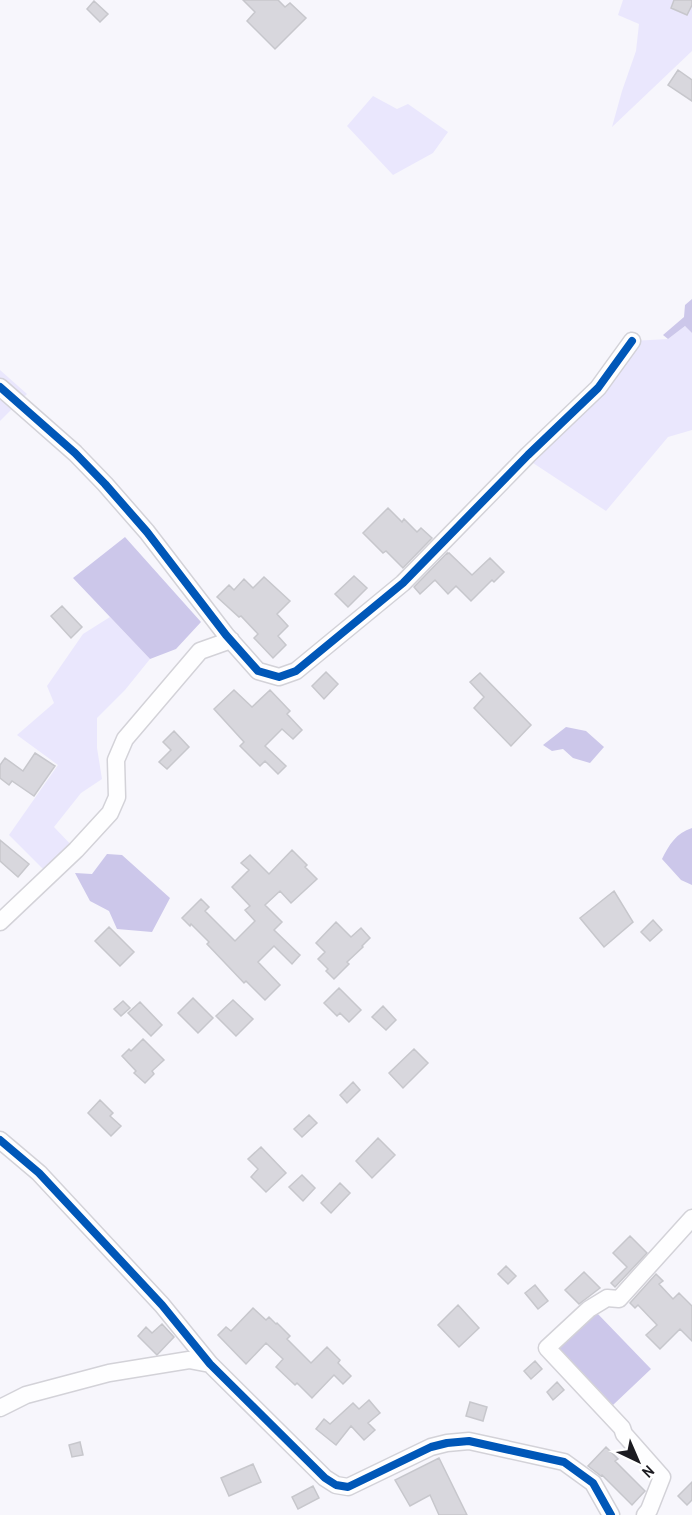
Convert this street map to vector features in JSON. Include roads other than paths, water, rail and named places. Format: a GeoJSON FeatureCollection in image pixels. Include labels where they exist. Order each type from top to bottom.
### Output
{"type":"FeatureCollection","features":[{"type":"Feature","properties":{"kind":"street"},"geometry":{"type":"LineString","coordinates":[[0,387],[75,453],[105,484],[147,532],[258,671],[279,677],[296,671],[403,583],[598,387],[632,341]]}},
{"type":"Feature","properties":{"kind":"street"},"geometry":{"type":"LineString","coordinates":[[0,922],[76,850],[110,813],[117,797],[116,760],[125,739],[200,651],[231,640]]}},
{"type":"Feature","properties":{"kind":"street"},"geometry":{"type":"LineString","coordinates":[[0,1140],[39,1173],[162,1305],[210,1364],[325,1478],[336,1485],[348,1487],[431,1447],[469,1441],[564,1462],[593,1483],[611,1515]]}},
{"type":"Feature","properties":{"kind":"street"},"geometry":{"type":"LineString","coordinates":[[645,1515],[662,1477],[624,1434],[622,1428],[547,1348],[589,1309],[607,1298],[619,1299],[692,1218]]}},
{"type":"Feature","properties":{"kind":"street"},"geometry":{"type":"LineString","coordinates":[[0,1408],[26,1395],[109,1373],[189,1359],[210,1364]]}}]}
